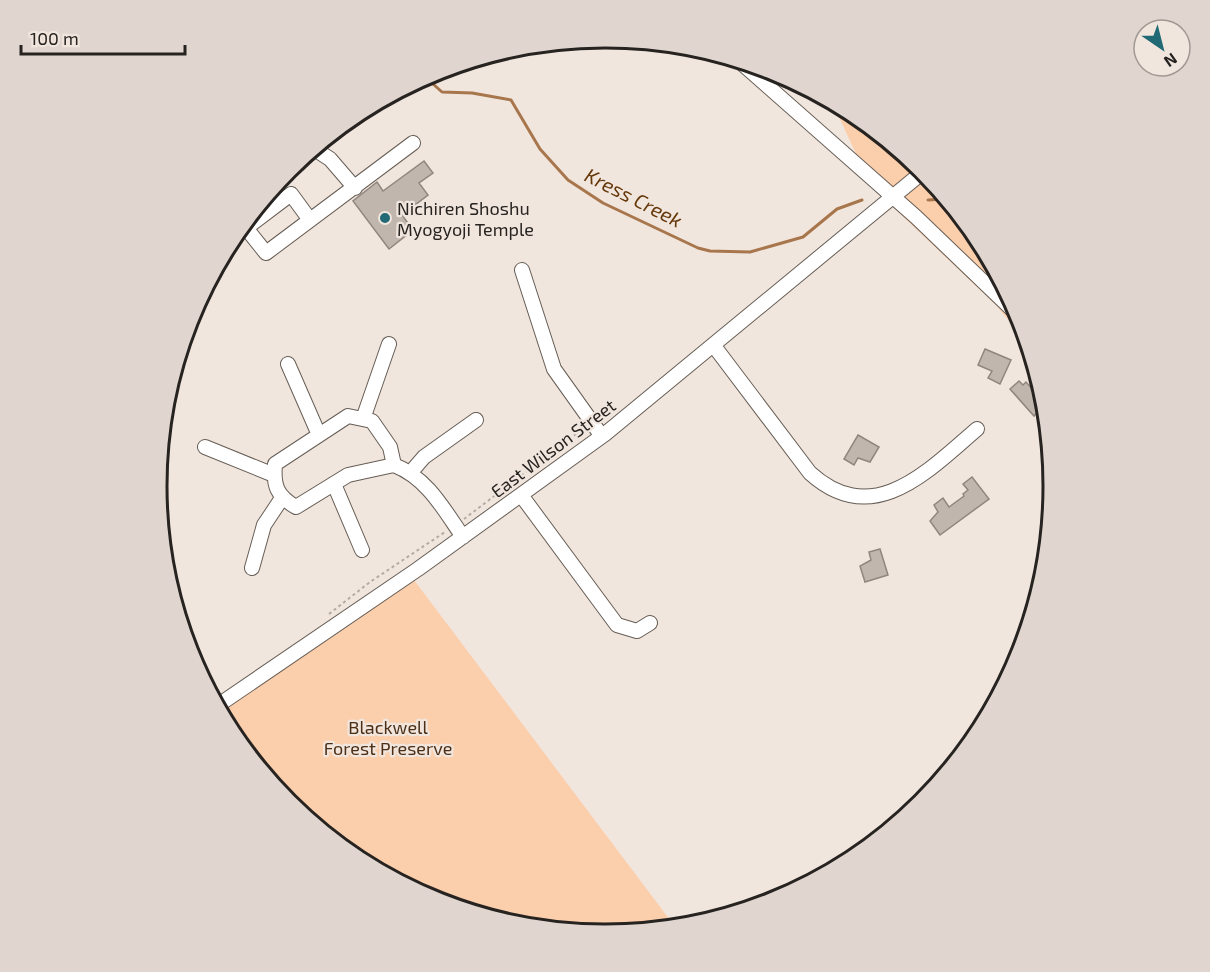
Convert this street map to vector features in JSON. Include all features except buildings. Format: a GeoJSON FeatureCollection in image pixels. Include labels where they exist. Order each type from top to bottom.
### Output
{"type":"FeatureCollection","features":[{"type":"Feature","properties":{"kind":"street"},"geometry":{"type":"LineString","coordinates":[[754,74],[894,196],[1001,299]]}},
{"type":"Feature","properties":{"kind":"street"},"geometry":{"type":"LineString","coordinates":[[249,232],[266,253],[413,143]]}},
{"type":"Feature","properties":{"kind":"street"},"geometry":{"type":"LineString","coordinates":[[321,153],[330,159],[355,188]]}},
{"type":"Feature","properties":{"kind":"street","name":"East Wilson Street"},"geometry":{"type":"LineString","coordinates":[[224,701],[463,537],[601,435],[714,346],[916,177]]}},
{"type":"Feature","properties":{"kind":"street"},"geometry":{"type":"LineString","coordinates":[[258,219],[291,194],[310,220]]}},
{"type":"Feature","properties":{"kind":"street"},"geometry":{"type":"LineString","coordinates":[[522,270],[554,369],[601,435]]}},
{"type":"Feature","properties":{"kind":"street"},"geometry":{"type":"LineString","coordinates":[[363,419],[389,344]]}},
{"type":"Feature","properties":{"kind":"street"},"geometry":{"type":"LineString","coordinates":[[714,346],[810,473],[827,488],[846,495],[871,498],[899,489],[947,455],[977,429]]}},
{"type":"Feature","properties":{"kind":"street"},"geometry":{"type":"LineString","coordinates":[[288,364],[319,435]]}},
{"type":"Feature","properties":{"kind":"street"},"geometry":{"type":"LineString","coordinates":[[394,465],[390,447],[372,421],[348,416],[275,464],[274,484],[282,498],[296,507],[348,475],[394,465],[411,472],[433,494],[463,537]]}},
{"type":"Feature","properties":{"kind":"street"},"geometry":{"type":"LineString","coordinates":[[411,472],[424,457],[476,420]]}},
{"type":"Feature","properties":{"kind":"street"},"geometry":{"type":"LineString","coordinates":[[205,447],[274,475]]}},
{"type":"Feature","properties":{"kind":"street"},"geometry":{"type":"LineString","coordinates":[[334,484],[362,550]]}},
{"type":"Feature","properties":{"kind":"street"},"geometry":{"type":"LineString","coordinates":[[520,495],[617,625],[637,631],[650,623]]}},
{"type":"Feature","properties":{"kind":"street"},"geometry":{"type":"LineString","coordinates":[[252,568],[264,525],[282,498]]}},
{"type":"Feature","properties":{"kind":"path"},"geometry":{"type":"LineString","coordinates":[[461,520],[586,426]]}},
{"type":"Feature","properties":{"kind":"green space"},"geometry":{"type":"Polygon","coordinates":[[[838,116],[894,157],[934,197],[952,219],[984,267],[1013,325],[996,305],[893,207],[866,175],[838,116]]]}},
{"type":"Feature","properties":{"kind":"green space","name":"Blackwell Forest Preserve"},"geometry":{"type":"Polygon","coordinates":[[[414,580],[669,919],[605,924],[520,916],[464,901],[411,879],[338,833],[295,796],[258,753],[227,706],[414,580]]]}},
{"type":"Feature","properties":{"kind":"waterway","name":"Kress Creek"},"geometry":{"type":"LineString","coordinates":[[432,83],[442,92],[472,93],[511,100],[540,149],[568,180],[603,203],[698,248],[710,251],[750,252],[803,237],[837,209],[862,200]]}},
{"type":"Feature","properties":{"kind":"waterway","name":"Kress Creek"},"geometry":{"type":"LineString","coordinates":[[928,200],[936,200]]}},
{"type":"Feature","properties":{"kind":"place","name":"Nichiren Shoshu Myogyoji Temple"},"geometry":{"type":"Point","coordinates":[385,218]}}]}
